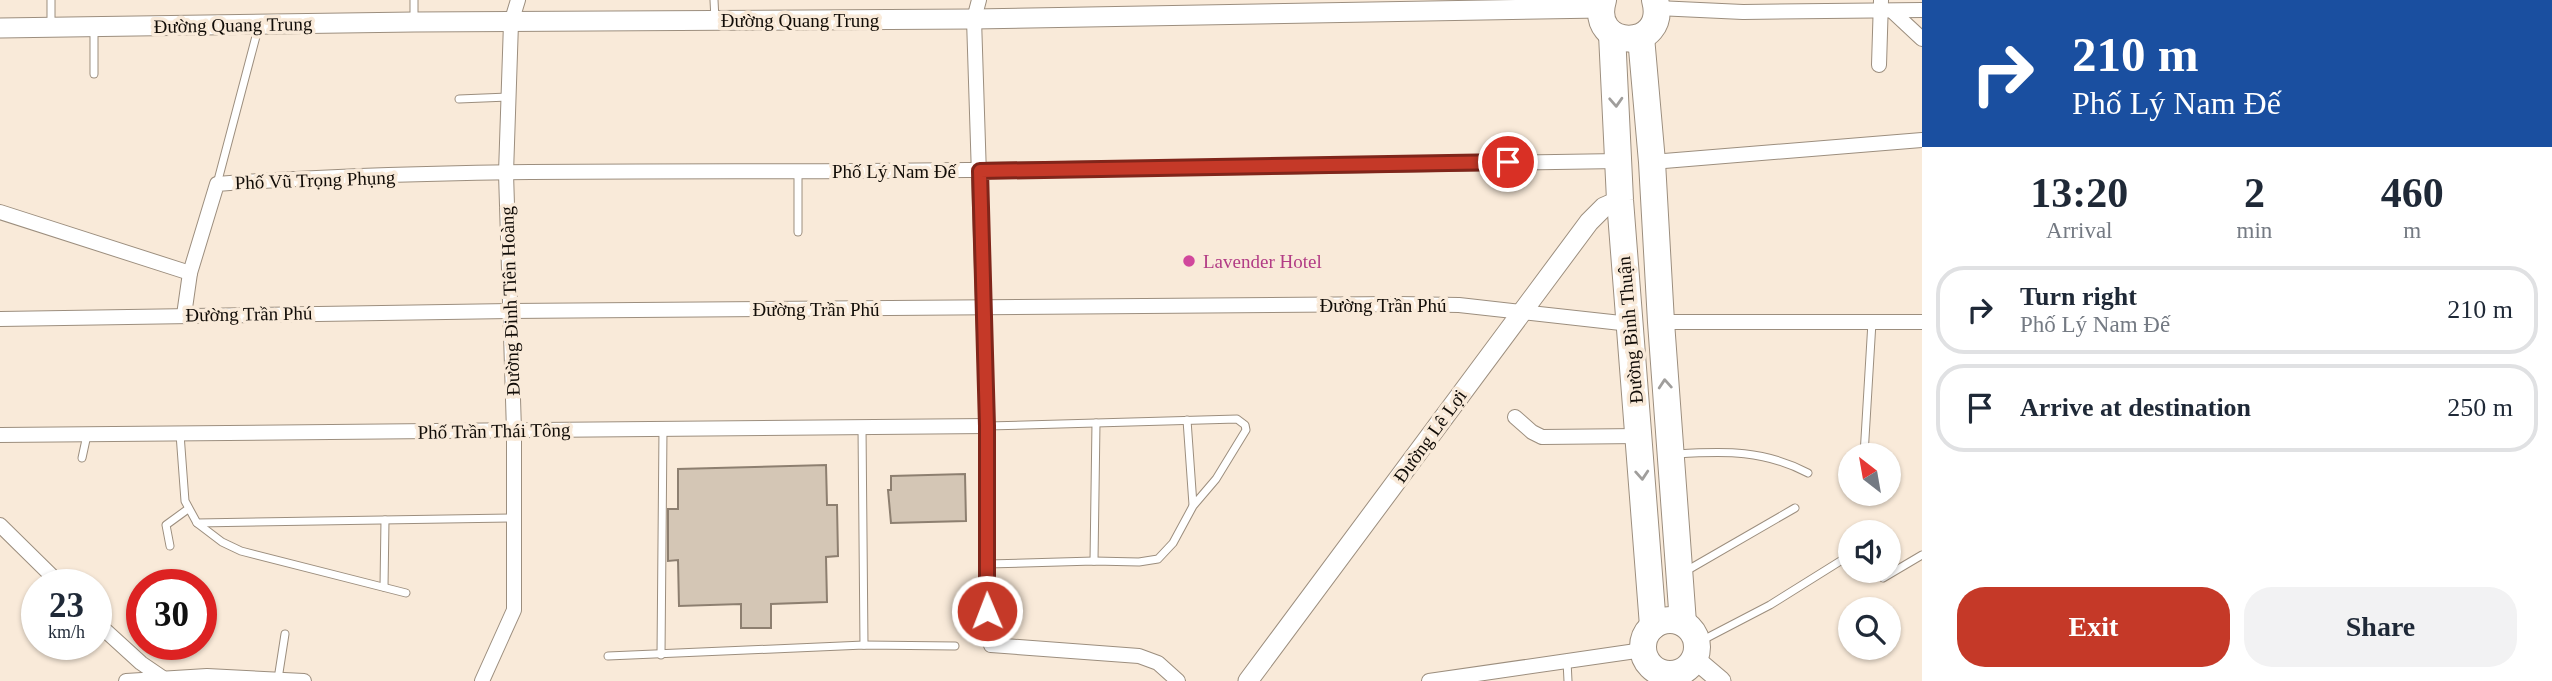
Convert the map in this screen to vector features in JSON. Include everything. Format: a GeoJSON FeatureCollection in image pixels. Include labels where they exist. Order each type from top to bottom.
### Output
{"type":"FeatureCollection","features":[{"type":"Feature","properties":{"kind":"highway","name":"Đường Bình Thuận"},"geometry":{"type":"LineString","coordinates":[[1602,4],[1603,23],[1612,34],[1619,200],[1639,436],[1650,656]]}},
{"type":"Feature","properties":{"kind":"highway"},"geometry":{"type":"LineString","coordinates":[[1612,34],[1626,39],[1641,37],[1654,25],[1656,4]]}},
{"type":"Feature","properties":{"kind":"highway","name":"Đường Bình Thuận"},"geometry":{"type":"LineString","coordinates":[[1641,37],[1653,162],[1679,575],[1690,655]]}},
{"type":"Feature","properties":{"kind":"highway"},"geometry":{"type":"LineString","coordinates":[[1668,620],[1690,655],[1673,674],[1666,674],[1650,656],[1668,620]]}},
{"type":"Feature","properties":{"kind":"main road","name":"Đường Quang Trung"},"geometry":{"type":"LineString","coordinates":[[0,28],[715,21],[976,10],[1602,4]]}},
{"type":"Feature","properties":{"kind":"main road","name":"Đường Lê Lợi"},"geometry":{"type":"LineString","coordinates":[[1248,681],[1594,217],[1608,204],[1619,200]]}},
{"type":"Feature","properties":{"kind":"main road"},"geometry":{"type":"LineString","coordinates":[[1690,655],[1721,681]]}},
{"type":"Feature","properties":{"kind":"street","name":"Đường Đinh Tiên Hoàng"},"geometry":{"type":"LineString","coordinates":[[482,681],[514,610],[514,431],[506,173],[511,23],[518,0]]}},
{"type":"Feature","properties":{"kind":"street"},"geometry":{"type":"LineString","coordinates":[[1656,4],[1884,7],[1922,10]]}},
{"type":"Feature","properties":{"kind":"street"},"geometry":{"type":"LineString","coordinates":[[1884,7],[1922,39]]}},
{"type":"Feature","properties":{"kind":"street"},"geometry":{"type":"LineString","coordinates":[[1879,65],[1884,7]]}},
{"type":"Feature","properties":{"kind":"street"},"geometry":{"type":"LineString","coordinates":[[976,10],[987,426],[987,634],[991,645],[1139,656],[1158,663],[1178,681]]}},
{"type":"Feature","properties":{"kind":"street"},"geometry":{"type":"LineString","coordinates":[[1653,162],[1922,140]]}},
{"type":"Feature","properties":{"kind":"street","name":"Phố Lý Nam Đế"},"geometry":{"type":"LineString","coordinates":[[506,173],[980,171],[1619,161]]}},
{"type":"Feature","properties":{"kind":"street","name":"Phố Vũ Trọng Phụng"},"geometry":{"type":"LineString","coordinates":[[184,315],[190,273],[218,184],[308,178],[506,173]]}},
{"type":"Feature","properties":{"kind":"street"},"geometry":{"type":"LineString","coordinates":[[0,212],[190,273]]}},
{"type":"Feature","properties":{"kind":"street","name":"Đường Trần Phú"},"geometry":{"type":"LineString","coordinates":[[0,319],[510,311],[1398,304],[1459,305],[1630,324]]}},
{"type":"Feature","properties":{"kind":"street"},"geometry":{"type":"LineString","coordinates":[[1661,322],[1922,322]]}},
{"type":"Feature","properties":{"kind":"street"},"geometry":{"type":"LineString","coordinates":[[1515,417],[1542,437],[1639,436]]}},
{"type":"Feature","properties":{"kind":"street","name":"Phố Trần Thái Tông"},"geometry":{"type":"LineString","coordinates":[[0,435],[987,426]]}},
{"type":"Feature","properties":{"kind":"street"},"geometry":{"type":"LineString","coordinates":[[0,525],[45,569]]}},
{"type":"Feature","properties":{"kind":"street"},"geometry":{"type":"LineString","coordinates":[[112,637],[141,663],[163,678]]}},
{"type":"Feature","properties":{"kind":"street"},"geometry":{"type":"LineString","coordinates":[[1429,681],[1567,661],[1650,656]]}},
{"type":"Feature","properties":{"kind":"street"},"geometry":{"type":"LineString","coordinates":[[126,681],[207,676],[304,681]]}},
{"type":"Feature","properties":{"kind":"lane"},"geometry":{"type":"LineString","coordinates":[[51,0],[51,27]]}},
{"type":"Feature","properties":{"kind":"lane"},"geometry":{"type":"LineString","coordinates":[[414,0],[414,22]]}},
{"type":"Feature","properties":{"kind":"lane"},"geometry":{"type":"LineString","coordinates":[[714,0],[715,21]]}},
{"type":"Feature","properties":{"kind":"lane"},"geometry":{"type":"LineString","coordinates":[[218,184],[259,24]]}},
{"type":"Feature","properties":{"kind":"lane"},"geometry":{"type":"LineString","coordinates":[[94,27],[94,74]]}},
{"type":"Feature","properties":{"kind":"lane"},"geometry":{"type":"LineString","coordinates":[[459,99],[508,97]]}},
{"type":"Feature","properties":{"kind":"lane"},"geometry":{"type":"LineString","coordinates":[[797,232],[798,172]]}},
{"type":"Feature","properties":{"kind":"lane"},"geometry":{"type":"LineString","coordinates":[[1865,443],[1872,322]]}},
{"type":"Feature","properties":{"kind":"lane"},"geometry":{"type":"LineString","coordinates":[[986,564],[1139,562],[1158,559],[1173,543],[1193,506],[1222,471],[1246,430],[1245,425],[1237,419],[987,426]]}},
{"type":"Feature","properties":{"kind":"lane"},"geometry":{"type":"LineString","coordinates":[[1187,420],[1193,506]]}},
{"type":"Feature","properties":{"kind":"lane"},"geometry":{"type":"LineString","coordinates":[[1094,561],[1096,423]]}},
{"type":"Feature","properties":{"kind":"lane"},"geometry":{"type":"LineString","coordinates":[[862,427],[864,645]]}},
{"type":"Feature","properties":{"kind":"lane"},"geometry":{"type":"LineString","coordinates":[[661,655],[663,429]]}},
{"type":"Feature","properties":{"kind":"lane"},"geometry":{"type":"LineString","coordinates":[[180,434],[185,501],[188,509],[197,523],[222,542],[241,551],[405,593]]}},
{"type":"Feature","properties":{"kind":"lane"},"geometry":{"type":"LineString","coordinates":[[82,458],[87,435]]}},
{"type":"Feature","properties":{"kind":"lane"},"geometry":{"type":"LineString","coordinates":[[1670,455],[1719,451],[1762,455],[1790,463],[1808,473]]}},
{"type":"Feature","properties":{"kind":"lane"},"geometry":{"type":"LineString","coordinates":[[1679,575],[1795,508]]}},
{"type":"Feature","properties":{"kind":"lane"},"geometry":{"type":"LineString","coordinates":[[170,546],[166,525],[188,509]]}},
{"type":"Feature","properties":{"kind":"lane"},"geometry":{"type":"LineString","coordinates":[[197,523],[514,519]]}},
{"type":"Feature","properties":{"kind":"lane"},"geometry":{"type":"LineString","coordinates":[[384,587],[385,520]]}},
{"type":"Feature","properties":{"kind":"lane"},"geometry":{"type":"LineString","coordinates":[[1901,567],[1922,555]]}},
{"type":"Feature","properties":{"kind":"lane"},"geometry":{"type":"LineString","coordinates":[[1690,655],[1838,562]]}},
{"type":"Feature","properties":{"kind":"lane"},"geometry":{"type":"LineString","coordinates":[[278,679],[285,634]]}},
{"type":"Feature","properties":{"kind":"lane"},"geometry":{"type":"LineString","coordinates":[[608,656],[864,645],[956,646]]}},
{"type":"Feature","properties":{"kind":"lane"},"geometry":{"type":"LineString","coordinates":[[1567,661],[1567,681]]}},
{"type":"Feature","properties":{"kind":"building"},"geometry":{"type":"Polygon","coordinates":[[[826,465],[827,505],[837,505],[838,556],[826,557],[827,602],[771,604],[771,628],[741,628],[741,604],[679,606],[678,560],[668,561],[668,509],[678,509],[678,469],[826,465]]]}},
{"type":"Feature","properties":{"kind":"building"},"geometry":{"type":"Polygon","coordinates":[[[965,474],[966,521],[891,523],[888,490],[891,490],[891,476],[965,474]]]}},
{"type":"Feature","properties":{"kind":"place","name":"Lavender Hotel"},"geometry":{"type":"Point","coordinates":[1189,261]}},
{"type":"Feature","properties":{"kind":"route"},"geometry":{"type":"LineString","coordinates":[[987,611],[987,426],[980,171],[1508,162]]}}]}
